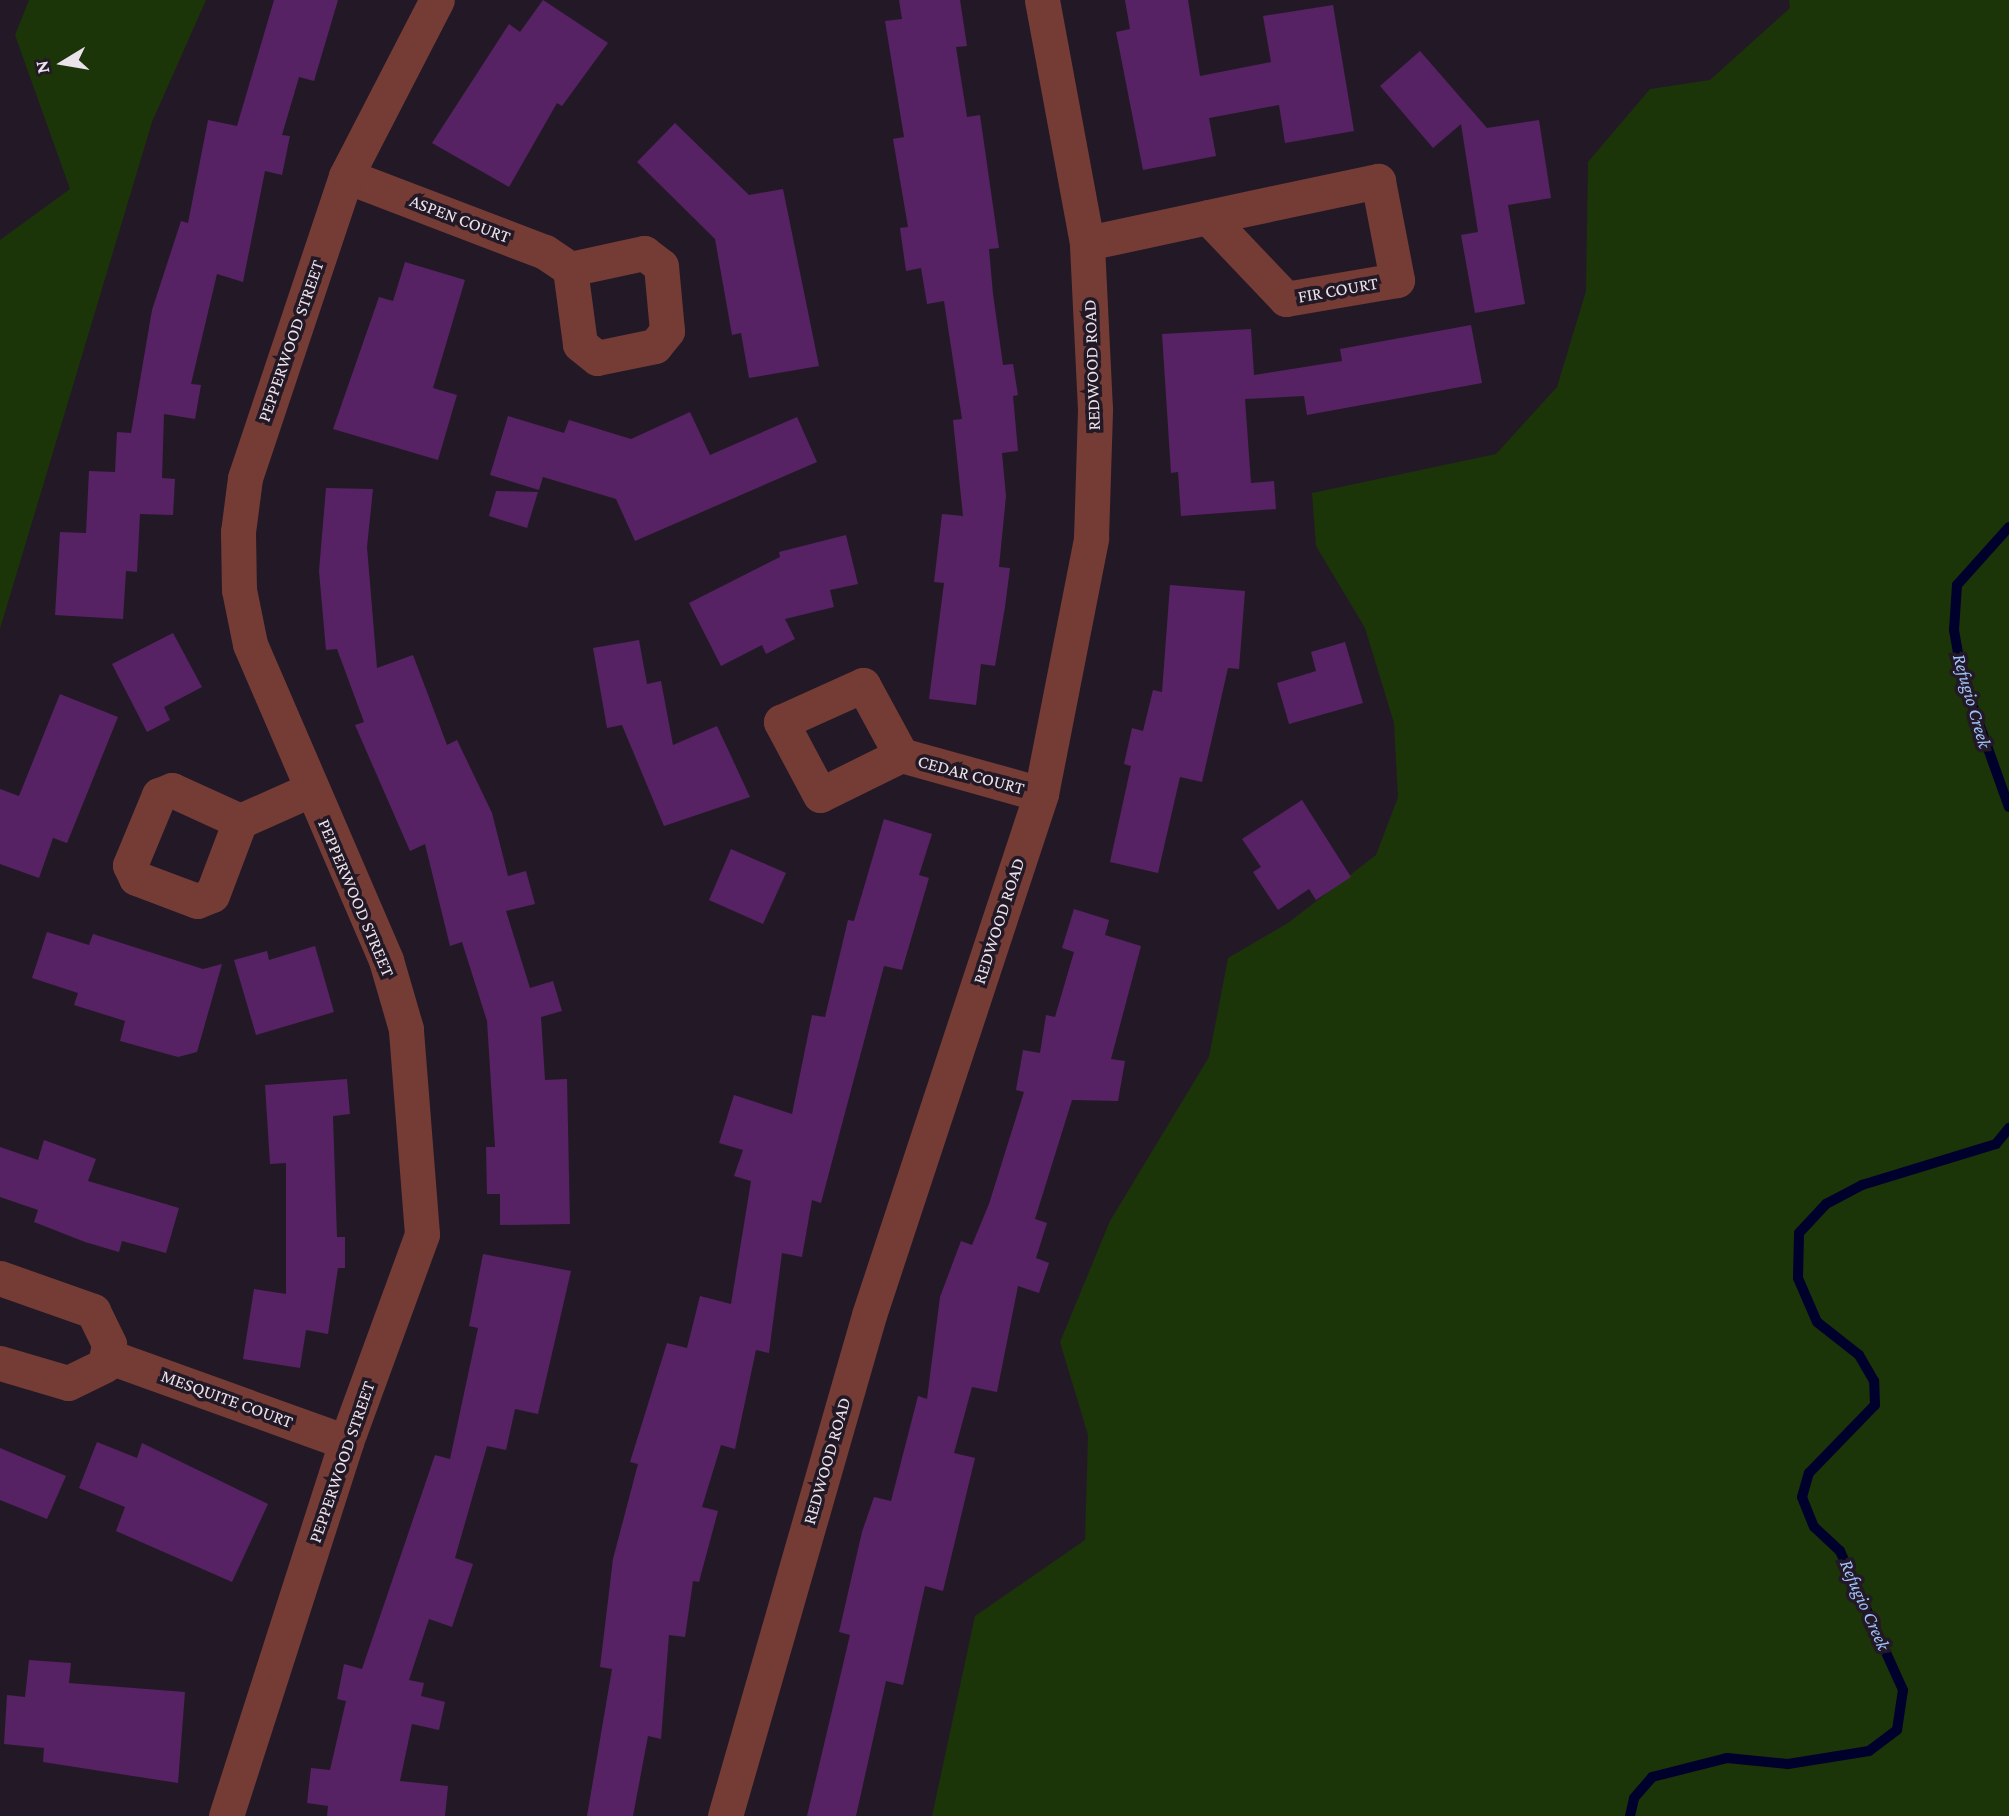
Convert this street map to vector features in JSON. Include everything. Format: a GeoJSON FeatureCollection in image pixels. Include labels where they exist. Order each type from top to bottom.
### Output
{"type":"FeatureCollection","features":[{"type":"Feature","properties":{"kind":"street","name":"PEPPERWOOD STREET"},"geometry":{"type":"LineString","coordinates":[[226,1816],[346,1442],[422,1234],[406,1030],[386,960],[310,790],[250,644],[239,590],[238,532],[245,478],[346,176],[436,0]]}},
{"type":"Feature","properties":{"kind":"street","name":"REDWOOD ROAD"},"geometry":{"type":"LineString","coordinates":[[725,1816],[869,1315],[1041,794],[1091,538],[1095,409],[1087,243],[1042,0]]}},
{"type":"Feature","properties":{"kind":"street","name":"ASPEN COURT"},"geometry":{"type":"LineString","coordinates":[[346,176],[545,251],[570,269]]}},
{"type":"Feature","properties":{"kind":"street","name":"FIR COURT"},"geometry":{"type":"LineString","coordinates":[[1087,243],[1208,217],[1378,181],[1397,280],[1286,299],[1208,217]]}},
{"type":"Feature","properties":{"kind":"street","name":"CEDAR COURT"},"geometry":{"type":"LineString","coordinates":[[901,755],[1041,794]]}},
{"type":"Feature","properties":{"kind":"street"},"geometry":{"type":"LineString","coordinates":[[240,821],[310,790]]}},
{"type":"Feature","properties":{"kind":"street"},"geometry":{"type":"LineString","coordinates":[[0,1278],[93,1311],[107,1336],[107,1356],[98,1371],[68,1383],[0,1363]]}},
{"type":"Feature","properties":{"kind":"street","name":"MESQUITE COURT"},"geometry":{"type":"LineString","coordinates":[[107,1356],[346,1442]]}},
{"type":"Feature","properties":{"kind":"green space"},"geometry":{"type":"Polygon","coordinates":[[[29,0],[206,0],[152,122],[0,629],[0,240],[70,189],[15,35],[29,0]]]}},
{"type":"Feature","properties":{"kind":"green space"},"geometry":{"type":"Polygon","coordinates":[[[1789,0],[2009,0],[2009,1816],[932,1816],[975,1616],[1085,1540],[1088,1435],[1060,1342],[1110,1221],[1209,1057],[1228,958],[1288,923],[1376,855],[1398,797],[1394,723],[1365,628],[1316,546],[1312,493],[1496,454],[1557,387],[1586,291],[1588,162],[1650,89],[1710,80],[1790,8],[1789,0]]]}},
{"type":"Feature","properties":{"kind":"building"},"geometry":{"type":"Polygon","coordinates":[[[274,0],[338,0],[314,81],[299,77],[282,135],[290,136],[282,175],[265,171],[243,282],[217,274],[191,384],[201,385],[195,419],[164,414],[162,478],[175,479],[173,515],[140,514],[137,572],[126,571],[123,619],[55,615],[60,532],[86,533],[89,471],[115,472],[117,432],[131,433],[152,310],[181,221],[188,223],[208,120],[237,126],[274,0]]]}},
{"type":"Feature","properties":{"kind":"building"},"geometry":{"type":"Polygon","coordinates":[[[543,0],[608,43],[562,106],[557,103],[509,187],[432,143],[509,24],[520,32],[543,0]]]}},
{"type":"Feature","properties":{"kind":"building"},"geometry":{"type":"Polygon","coordinates":[[[899,0],[960,0],[967,46],[956,47],[967,117],[980,115],[999,248],[989,249],[993,294],[1003,365],[1013,364],[1018,395],[1013,396],[1018,451],[1002,453],[1006,496],[999,567],[1010,568],[1005,607],[995,666],[981,664],[976,705],[929,699],[944,583],[934,582],[942,514],[963,516],[953,420],[962,419],[944,301],[927,304],[921,268],[906,271],[900,228],[908,227],[893,139],[904,137],[885,21],[902,19],[899,0]]]}},
{"type":"Feature","properties":{"kind":"building"},"geometry":{"type":"Polygon","coordinates":[[[1125,0],[1188,0],[1200,76],[1271,62],[1263,16],[1333,5],[1354,131],[1285,143],[1279,105],[1209,118],[1216,156],[1143,170],[1116,32],[1130,29],[1125,0]]]}},
{"type":"Feature","properties":{"kind":"building"},"geometry":{"type":"Polygon","coordinates":[[[1420,51],[1487,128],[1539,120],[1551,198],[1508,205],[1525,304],[1475,313],[1461,235],[1478,232],[1461,124],[1433,148],[1380,86],[1420,51]]]}},
{"type":"Feature","properties":{"kind":"building"},"geometry":{"type":"Polygon","coordinates":[[[675,123],[749,195],[783,189],[819,366],[749,378],[741,333],[732,335],[715,239],[637,162],[675,123]]]}},
{"type":"Feature","properties":{"kind":"building"},"geometry":{"type":"Polygon","coordinates":[[[405,262],[465,280],[433,388],[457,395],[438,460],[333,429],[379,297],[393,301],[405,262]]]}},
{"type":"Feature","properties":{"kind":"building"},"geometry":{"type":"Polygon","coordinates":[[[1471,325],[1482,383],[1307,415],[1304,396],[1245,399],[1251,483],[1274,481],[1276,509],[1181,516],[1178,472],[1171,473],[1162,334],[1251,329],[1254,375],[1342,361],[1340,349],[1471,325]]]}},
{"type":"Feature","properties":{"kind":"building"},"geometry":{"type":"Polygon","coordinates":[[[690,412],[710,455],[797,417],[817,462],[635,541],[616,499],[543,477],[539,490],[490,475],[508,416],[564,433],[569,420],[631,439],[690,412]]]}},
{"type":"Feature","properties":{"kind":"building"},"geometry":{"type":"Polygon","coordinates":[[[326,488],[373,489],[367,547],[377,668],[413,655],[447,745],[457,740],[492,813],[508,876],[526,871],[535,904],[506,911],[530,988],[553,981],[562,1011],[541,1017],[545,1080],[567,1079],[570,1224],[500,1225],[500,1194],[487,1194],[486,1147],[495,1147],[487,1021],[462,942],[450,946],[425,844],[410,851],[355,725],[364,722],[337,649],[326,650],[319,571],[326,488]]]}},
{"type":"Feature","properties":{"kind":"building"},"geometry":{"type":"Polygon","coordinates":[[[496,491],[538,492],[527,528],[489,516],[496,491]]]}},
{"type":"Feature","properties":{"kind":"building"},"geometry":{"type":"Polygon","coordinates":[[[846,535],[858,584],[830,590],[834,607],[785,619],[795,639],[766,654],[762,645],[721,666],[689,603],[780,557],[779,552],[846,535]]]}},
{"type":"Feature","properties":{"kind":"building"},"geometry":{"type":"Polygon","coordinates":[[[1170,585],[1245,591],[1239,669],[1228,668],[1202,782],[1180,777],[1158,873],[1110,862],[1131,766],[1124,764],[1132,728],[1143,731],[1153,690],[1162,692],[1170,585]]]}},
{"type":"Feature","properties":{"kind":"building"},"geometry":{"type":"Polygon","coordinates":[[[173,633],[202,687],[164,707],[170,720],[147,732],[112,664],[173,633]]]}},
{"type":"Feature","properties":{"kind":"building"},"geometry":{"type":"Polygon","coordinates":[[[639,640],[647,684],[661,681],[673,745],[717,726],[750,797],[664,826],[622,725],[607,728],[593,648],[639,640]]]}},
{"type":"Feature","properties":{"kind":"building"},"geometry":{"type":"Polygon","coordinates":[[[1345,642],[1363,703],[1289,724],[1277,683],[1316,671],[1311,652],[1345,642]]]}},
{"type":"Feature","properties":{"kind":"building"},"geometry":{"type":"Polygon","coordinates":[[[60,694],[118,717],[67,843],[53,838],[39,878],[0,864],[0,789],[19,796],[60,694]]]}},
{"type":"Feature","properties":{"kind":"building"},"geometry":{"type":"Polygon","coordinates":[[[1302,800],[1351,877],[1316,900],[1309,889],[1278,910],[1253,872],[1261,867],[1242,839],[1302,800]]]}},
{"type":"Feature","properties":{"kind":"building"},"geometry":{"type":"Polygon","coordinates":[[[884,819],[932,834],[919,875],[929,878],[902,970],[884,966],[821,1203],[812,1200],[802,1257],[782,1253],[769,1353],[756,1350],[735,1449],[721,1445],[702,1507],[718,1511],[699,1582],[693,1581],[685,1637],[669,1635],[661,1739],[648,1736],[633,1816],[587,1816],[612,1669],[600,1667],[613,1559],[638,1464],[630,1462],[667,1343],[687,1348],[700,1296],[731,1304],[751,1181],[734,1176],[743,1150],[719,1143],[734,1095],[792,1114],[812,1015],[825,1017],[848,920],[854,921],[884,819]]]}},
{"type":"Feature","properties":{"kind":"building"},"geometry":{"type":"Polygon","coordinates":[[[731,849],[786,873],[763,924],[709,900],[731,849]]]}},
{"type":"Feature","properties":{"kind":"building"},"geometry":{"type":"Polygon","coordinates":[[[1074,909],[1109,920],[1105,935],[1141,946],[1111,1059],[1125,1061],[1118,1101],[1072,1100],[1035,1219],[1047,1223],[1036,1258],[1049,1263],[1039,1293],[1018,1286],[997,1392],[972,1387],[954,1453],[975,1458],[943,1591],[925,1586],[903,1685],[886,1681],[856,1816],[807,1816],[850,1635],[839,1632],[862,1532],[874,1497],[891,1501],[918,1396],[927,1399],[940,1297],[961,1241],[972,1245],[989,1204],[1024,1092],[1016,1090],[1023,1050],[1040,1053],[1046,1015],[1055,1017],[1074,952],[1062,948],[1074,909]]]}},
{"type":"Feature","properties":{"kind":"building"},"geometry":{"type":"Polygon","coordinates":[[[47,932],[89,945],[93,934],[203,969],[222,964],[197,1052],[178,1057],[120,1041],[125,1021],[74,1005],[78,993],[32,978],[47,932]]]}},
{"type":"Feature","properties":{"kind":"building"},"geometry":{"type":"Polygon","coordinates":[[[315,946],[334,1012],[256,1035],[234,960],[267,951],[269,960],[315,946]]]}},
{"type":"Feature","properties":{"kind":"building"},"geometry":{"type":"Polygon","coordinates":[[[347,1079],[350,1114],[333,1116],[337,1237],[345,1237],[345,1268],[338,1268],[328,1334],[306,1330],[300,1368],[243,1359],[254,1289],[286,1294],[286,1163],[270,1164],[265,1085],[347,1079]]]}},
{"type":"Feature","properties":{"kind":"building"},"geometry":{"type":"Polygon","coordinates":[[[44,1140],[96,1159],[88,1181],[179,1208],[166,1253],[122,1241],[119,1252],[85,1242],[34,1222],[38,1210],[0,1197],[0,1147],[38,1160],[44,1140]]]}},
{"type":"Feature","properties":{"kind":"building"},"geometry":{"type":"Polygon","coordinates":[[[483,1254],[571,1271],[538,1414],[515,1409],[506,1450],[487,1446],[455,1558],[473,1564],[452,1627],[429,1619],[409,1680],[424,1683],[421,1696],[445,1702],[439,1730],[412,1724],[400,1781],[448,1786],[445,1816],[327,1816],[328,1806],[307,1803],[311,1768],[330,1770],[346,1701],[337,1699],[344,1664],[362,1669],[435,1455],[450,1459],[478,1328],[469,1326],[483,1254]]]}},
{"type":"Feature","properties":{"kind":"building"},"geometry":{"type":"Polygon","coordinates":[[[97,1442],[137,1458],[142,1443],[268,1504],[232,1582],[116,1531],[125,1507],[79,1488],[97,1442]]]}},
{"type":"Feature","properties":{"kind":"building"},"geometry":{"type":"Polygon","coordinates":[[[0,1448],[66,1476],[47,1519],[0,1500],[0,1448]]]}},
{"type":"Feature","properties":{"kind":"building"},"geometry":{"type":"Polygon","coordinates":[[[29,1660],[71,1663],[69,1683],[185,1692],[178,1783],[43,1762],[44,1748],[4,1744],[7,1695],[25,1697],[29,1660]]]}},
{"type":"Feature","properties":{"kind":"waterway","name":"Refugio Creek"},"geometry":{"type":"LineString","coordinates":[[2009,527],[1957,585],[1954,630],[1962,676],[2009,807]]}},
{"type":"Feature","properties":{"kind":"waterway","name":"Refugio Creek"},"geometry":{"type":"LineString","coordinates":[[1630,1816],[1634,1798],[1652,1777],[1727,1758],[1788,1764],[1869,1751],[1897,1730],[1903,1690],[1840,1551],[1814,1527],[1802,1497],[1809,1473],[1875,1405],[1874,1381],[1859,1355],[1817,1322],[1798,1278],[1799,1233],[1826,1204],[1862,1185],[1996,1144],[2009,1128]]}}]}
